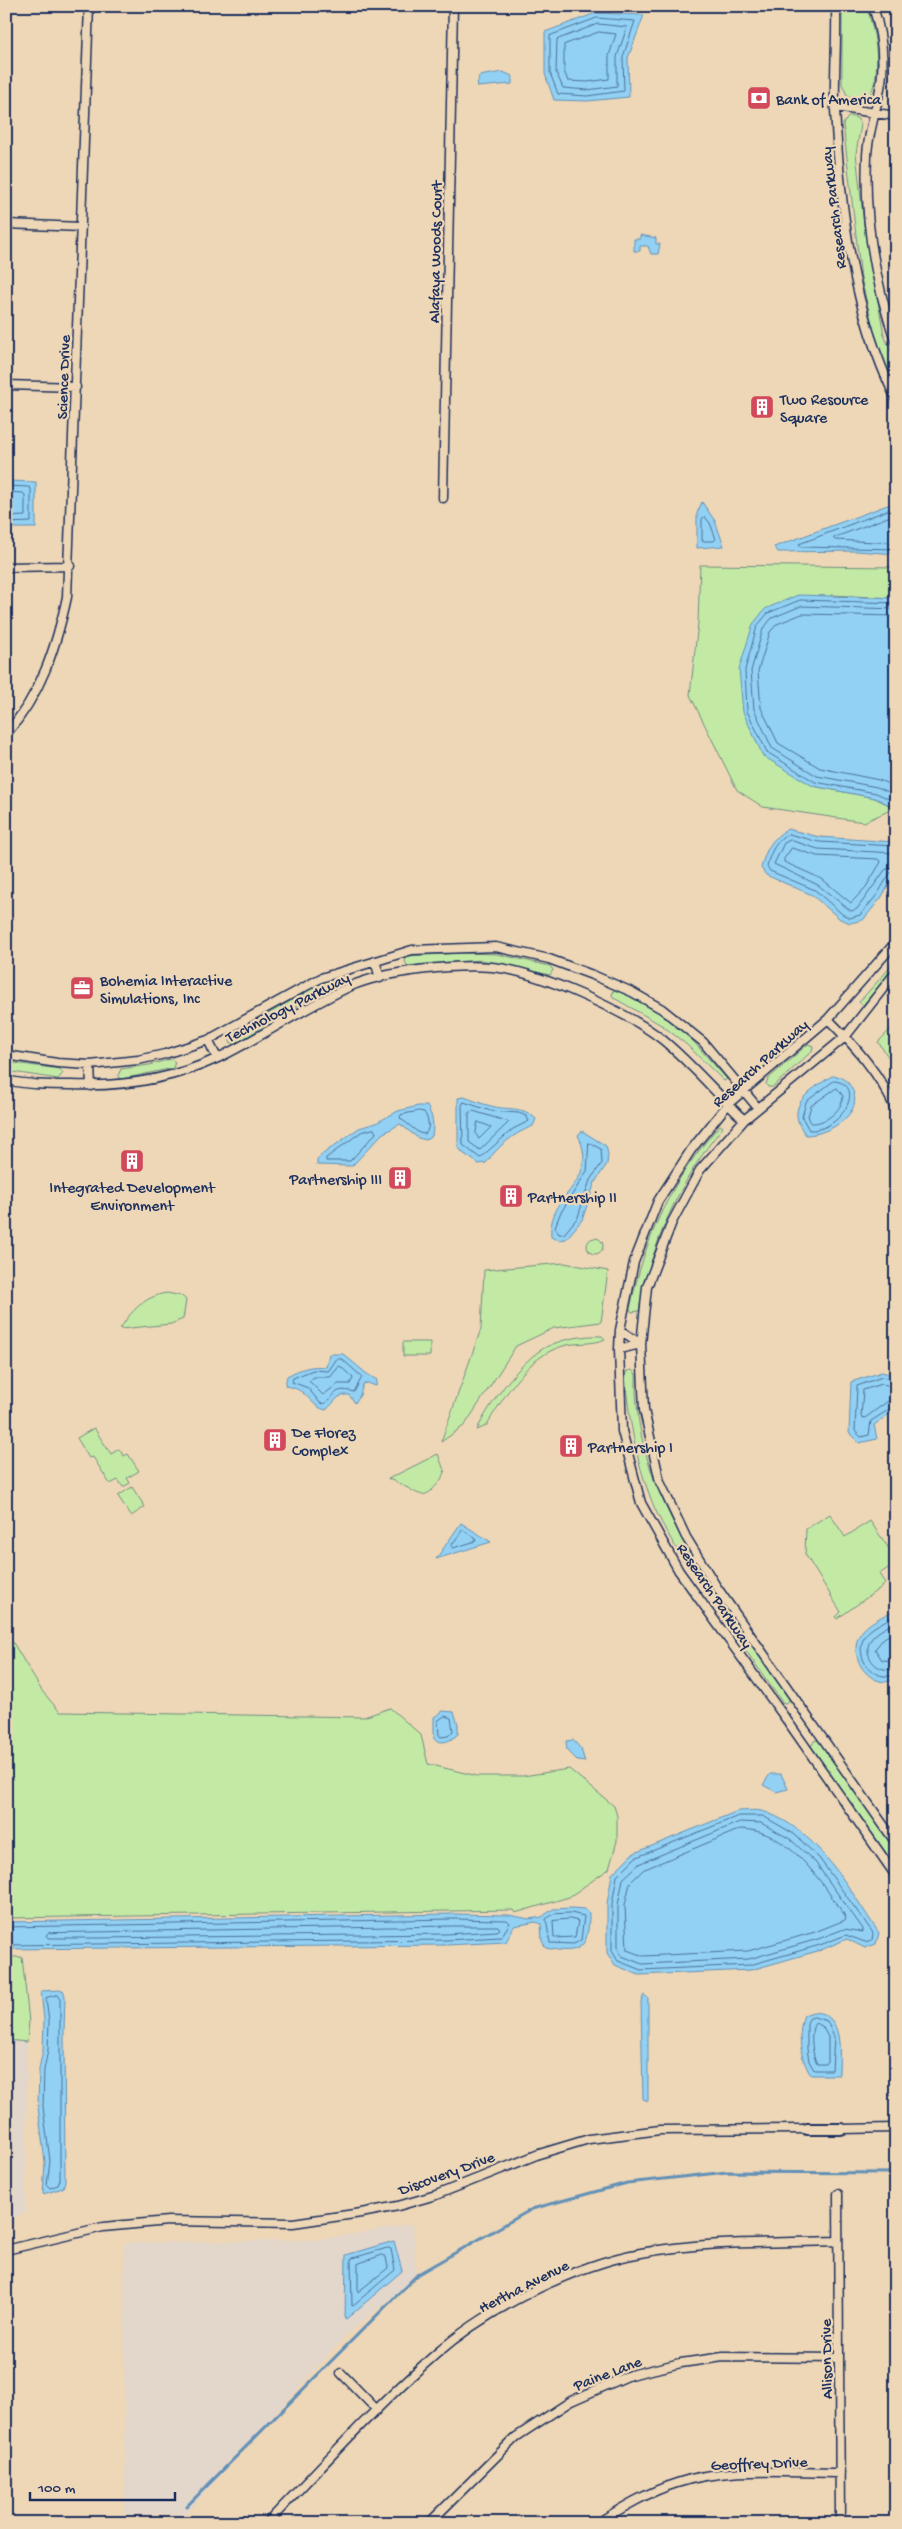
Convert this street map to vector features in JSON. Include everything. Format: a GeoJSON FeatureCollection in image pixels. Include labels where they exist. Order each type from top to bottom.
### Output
{"type":"FeatureCollection","features":[{"type":"Feature","properties":{"kind":"street","name":"Science Drive"},"geometry":{"type":"LineString","coordinates":[[6,734],[22,717],[46,673],[67,597],[70,566],[89,6]]}},
{"type":"Feature","properties":{"kind":"street","name":"Alafaya Woods Court"},"geometry":{"type":"LineString","coordinates":[[443,498],[453,6]]}},
{"type":"Feature","properties":{"kind":"street","name":"Research Parkway"},"geometry":{"type":"LineString","coordinates":[[836,6],[835,107],[852,272],[874,352],[896,399]]}},
{"type":"Feature","properties":{"kind":"street"},"geometry":{"type":"LineString","coordinates":[[873,6],[881,44],[882,74],[867,154],[867,204],[872,254],[882,304],[896,343]]}},
{"type":"Feature","properties":{"kind":"street"},"geometry":{"type":"LineString","coordinates":[[835,107],[896,116]]}},
{"type":"Feature","properties":{"kind":"street"},"geometry":{"type":"LineString","coordinates":[[6,224],[81,227]]}},
{"type":"Feature","properties":{"kind":"street"},"geometry":{"type":"LineString","coordinates":[[6,385],[76,387]]}},
{"type":"Feature","properties":{"kind":"street"},"geometry":{"type":"LineString","coordinates":[[6,567],[70,566]]}},
{"type":"Feature","properties":{"kind":"street","name":"Research Parkway"},"geometry":{"type":"LineString","coordinates":[[896,942],[828,1019],[728,1104],[691,1150],[658,1201],[634,1262],[620,1330],[619,1349],[622,1431],[641,1503],[679,1571],[896,1876]]}},
{"type":"Feature","properties":{"kind":"street","name":"Technology Parkway"},"geometry":{"type":"LineString","coordinates":[[6,1054],[57,1064],[90,1065],[156,1056],[208,1040],[321,978],[412,950],[496,947],[549,959],[632,992],[662,1009],[703,1042],[742,1092],[758,1108]]}},
{"type":"Feature","properties":{"kind":"street"},"geometry":{"type":"LineString","coordinates":[[375,961],[380,978]]}},
{"type":"Feature","properties":{"kind":"street","name":"Technology Parkway"},"geometry":{"type":"LineString","coordinates":[[6,1080],[19,1083],[91,1086],[153,1078],[217,1058],[353,985],[420,969],[492,967],[541,979],[614,1010],[663,1040],[744,1120]]}},
{"type":"Feature","properties":{"kind":"street","name":"Research Parkway"},"geometry":{"type":"LineString","coordinates":[[896,972],[845,1037],[744,1120],[700,1170],[672,1222],[647,1288],[640,1344],[644,1410],[660,1482],[686,1537],[716,1586],[896,1843]]}},
{"type":"Feature","properties":{"kind":"street"},"geometry":{"type":"LineString","coordinates":[[828,1019],[845,1037],[888,1092],[896,1111]]}},
{"type":"Feature","properties":{"kind":"street"},"geometry":{"type":"LineString","coordinates":[[208,1040],[217,1058]]}},
{"type":"Feature","properties":{"kind":"street"},"geometry":{"type":"LineString","coordinates":[[90,1065],[91,1086]]}},
{"type":"Feature","properties":{"kind":"street"},"geometry":{"type":"LineString","coordinates":[[620,1330],[640,1344]]}},
{"type":"Feature","properties":{"kind":"street"},"geometry":{"type":"LineString","coordinates":[[619,1349],[640,1344]]}},
{"type":"Feature","properties":{"kind":"street","name":"Discovery Drive"},"geometry":{"type":"LineString","coordinates":[[6,2250],[103,2227],[168,2221],[293,2223],[361,2214],[436,2195],[539,2154],[589,2139],[660,2130],[896,2128]]}},
{"type":"Feature","properties":{"kind":"street","name":"Allison Drive"},"geometry":{"type":"LineString","coordinates":[[838,2194],[840,2523]]}},
{"type":"Feature","properties":{"kind":"street","name":"Hertha Avenue"},"geometry":{"type":"LineString","coordinates":[[267,2523],[377,2410],[437,2353],[496,2310],[571,2274],[639,2254],[687,2246],[837,2241]]}},
{"type":"Feature","properties":{"kind":"street","name":"Paine Lane"},"geometry":{"type":"LineString","coordinates":[[429,2523],[516,2437],[571,2400],[630,2375],[681,2362],[723,2357],[839,2358]]}},
{"type":"Feature","properties":{"kind":"street"},"geometry":{"type":"LineString","coordinates":[[341,2373],[377,2410]]}},
{"type":"Feature","properties":{"kind":"street","name":"Geoffrey Drive"},"geometry":{"type":"LineString","coordinates":[[598,2523],[631,2502],[678,2482],[726,2473],[840,2473]]}},
{"type":"Feature","properties":{"kind":"shaded area"},"geometry":{"type":"Polygon","coordinates":[[[6,2040],[27,2042],[26,2212],[6,2223],[6,2040]]]}},
{"type":"Feature","properties":{"kind":"shaded area"},"geometry":{"type":"Polygon","coordinates":[[[413,2224],[416,2278],[347,2334],[186,2514],[125,2515],[124,2243],[316,2240],[413,2224]]]}},
{"type":"Feature","properties":{"kind":"green space"},"geometry":{"type":"Polygon","coordinates":[[[842,6],[866,6],[873,28],[877,65],[873,89],[868,99],[862,101],[847,95],[842,84],[842,6]]]}},
{"type":"Feature","properties":{"kind":"green space"},"geometry":{"type":"Polygon","coordinates":[[[849,116],[857,118],[861,125],[856,153],[864,225],[884,335],[896,363],[896,388],[877,345],[861,278],[843,124],[849,116]]]}},
{"type":"Feature","properties":{"kind":"green space"},"geometry":{"type":"Polygon","coordinates":[[[700,565],[896,567],[896,598],[831,595],[813,786],[875,798],[895,808],[864,822],[763,807],[737,790],[690,695],[698,623],[700,565]]]}},
{"type":"Feature","properties":{"kind":"green space"},"geometry":{"type":"Polygon","coordinates":[[[461,953],[497,954],[550,966],[553,970],[550,975],[481,960],[407,966],[405,961],[407,956],[461,953]]]}},
{"type":"Feature","properties":{"kind":"green space"},"geometry":{"type":"Polygon","coordinates":[[[896,956],[896,966],[863,1005],[859,1002],[887,971],[896,956]]]}},
{"type":"Feature","properties":{"kind":"green space"},"geometry":{"type":"Polygon","coordinates":[[[340,975],[347,975],[235,1044],[230,1042],[230,1036],[325,981],[340,975]]]}},
{"type":"Feature","properties":{"kind":"green space"},"geometry":{"type":"Polygon","coordinates":[[[619,989],[655,1009],[682,1029],[727,1079],[724,1081],[687,1045],[663,1026],[614,998],[612,995],[614,990],[619,989]]]}},
{"type":"Feature","properties":{"kind":"green space"},"geometry":{"type":"Polygon","coordinates":[[[896,1024],[896,1068],[878,1042],[896,1024]]]}},
{"type":"Feature","properties":{"kind":"green space"},"geometry":{"type":"Polygon","coordinates":[[[808,1044],[813,1046],[812,1051],[773,1087],[768,1087],[766,1084],[768,1079],[808,1044]]]}},
{"type":"Feature","properties":{"kind":"green space"},"geometry":{"type":"Polygon","coordinates":[[[171,1059],[175,1062],[173,1068],[122,1079],[118,1076],[121,1069],[149,1065],[171,1059]]]}},
{"type":"Feature","properties":{"kind":"green space"},"geometry":{"type":"Polygon","coordinates":[[[6,1062],[60,1069],[63,1073],[58,1079],[6,1071],[6,1062]]]}},
{"type":"Feature","properties":{"kind":"green space"},"geometry":{"type":"Polygon","coordinates":[[[720,1125],[723,1127],[693,1169],[669,1214],[651,1261],[639,1311],[632,1312],[630,1309],[636,1283],[652,1234],[662,1211],[687,1167],[720,1125]]]}},
{"type":"Feature","properties":{"kind":"green space"},"geometry":{"type":"Polygon","coordinates":[[[595,1238],[603,1246],[595,1254],[587,1246],[595,1238]]]}},
{"type":"Feature","properties":{"kind":"green space"},"geometry":{"type":"Polygon","coordinates":[[[564,1263],[608,1271],[601,1322],[554,1328],[516,1346],[465,1425],[441,1442],[481,1329],[484,1270],[564,1263]]]}},
{"type":"Feature","properties":{"kind":"green space"},"geometry":{"type":"Polygon","coordinates":[[[167,1293],[182,1296],[186,1300],[183,1319],[171,1324],[120,1329],[139,1305],[152,1297],[167,1293]]]}},
{"type":"Feature","properties":{"kind":"green space"},"geometry":{"type":"Polygon","coordinates":[[[602,1336],[605,1339],[601,1341],[563,1346],[550,1351],[538,1359],[518,1379],[486,1426],[477,1430],[489,1408],[516,1372],[536,1353],[552,1344],[566,1340],[602,1336]]]}},
{"type":"Feature","properties":{"kind":"green space"},"geometry":{"type":"Polygon","coordinates":[[[403,1342],[430,1342],[430,1356],[403,1356],[403,1342]]]}},
{"type":"Feature","properties":{"kind":"green space"},"geometry":{"type":"Polygon","coordinates":[[[632,1370],[636,1374],[639,1425],[651,1472],[670,1516],[694,1561],[693,1566],[685,1563],[658,1515],[645,1484],[631,1422],[625,1375],[627,1371],[632,1370]]]}},
{"type":"Feature","properties":{"kind":"green space"},"geometry":{"type":"Polygon","coordinates":[[[94,1428],[111,1454],[119,1449],[124,1456],[128,1454],[139,1471],[127,1478],[130,1483],[123,1487],[118,1480],[110,1484],[93,1457],[89,1458],[77,1438],[94,1428]]]}},
{"type":"Feature","properties":{"kind":"green space"},"geometry":{"type":"Polygon","coordinates":[[[438,1454],[445,1473],[437,1485],[425,1494],[414,1492],[388,1479],[438,1454]]]}},
{"type":"Feature","properties":{"kind":"green space"},"geometry":{"type":"Polygon","coordinates":[[[132,1487],[145,1507],[131,1516],[118,1496],[132,1487]]]}},
{"type":"Feature","properties":{"kind":"green space"},"geometry":{"type":"Polygon","coordinates":[[[830,1514],[845,1537],[870,1521],[896,1559],[896,1563],[879,1574],[885,1583],[883,1586],[837,1619],[836,1617],[841,1612],[805,1554],[806,1529],[830,1514]]]}},
{"type":"Feature","properties":{"kind":"green space"},"geometry":{"type":"Polygon","coordinates":[[[727,1612],[732,1613],[789,1697],[789,1701],[782,1702],[723,1618],[727,1612]]]}},
{"type":"Feature","properties":{"kind":"green space"},"geometry":{"type":"Polygon","coordinates":[[[6,1631],[42,1691],[60,1712],[364,1717],[390,1708],[421,1735],[428,1764],[477,1776],[523,1776],[569,1769],[614,1806],[617,1816],[617,1841],[609,1869],[569,1897],[515,1913],[513,1910],[6,1918],[6,1631]]]}},
{"type":"Feature","properties":{"kind":"green space"},"geometry":{"type":"Polygon","coordinates":[[[815,1740],[819,1741],[896,1851],[896,1867],[811,1746],[815,1740]]]}},
{"type":"Feature","properties":{"kind":"green space"},"geometry":{"type":"Polygon","coordinates":[[[6,1957],[22,1957],[29,2022],[27,2042],[6,2040],[6,1957]]]}},
{"type":"Feature","properties":{"kind":"water"},"geometry":{"type":"Polygon","coordinates":[[[596,13],[644,15],[628,58],[629,97],[587,101],[554,100],[545,74],[545,32],[596,13]]]}},
{"type":"Feature","properties":{"kind":"water"},"geometry":{"type":"Polygon","coordinates":[[[503,72],[512,76],[512,84],[477,87],[479,76],[503,72]]]}},
{"type":"Feature","properties":{"kind":"water"},"geometry":{"type":"Polygon","coordinates":[[[640,235],[656,238],[656,244],[660,244],[658,254],[651,254],[648,246],[640,246],[640,251],[634,251],[634,239],[640,239],[640,235]]]}},
{"type":"Feature","properties":{"kind":"water"},"geometry":{"type":"Polygon","coordinates":[[[6,481],[36,482],[36,528],[6,528],[6,481]]]}},
{"type":"Feature","properties":{"kind":"water"},"geometry":{"type":"Polygon","coordinates":[[[702,502],[715,521],[724,546],[697,548],[697,513],[702,502]]]}},
{"type":"Feature","properties":{"kind":"water"},"geometry":{"type":"Polygon","coordinates":[[[896,502],[896,554],[857,551],[778,552],[774,547],[896,502]]]}},
{"type":"Feature","properties":{"kind":"water"},"geometry":{"type":"Polygon","coordinates":[[[798,595],[896,598],[896,808],[875,798],[813,786],[763,756],[743,712],[739,669],[753,624],[765,609],[798,595]]]}},
{"type":"Feature","properties":{"kind":"water"},"geometry":{"type":"Polygon","coordinates":[[[788,829],[819,837],[896,842],[896,873],[881,898],[863,920],[850,923],[840,919],[812,895],[766,875],[761,868],[767,850],[773,840],[788,829]]]}},
{"type":"Feature","properties":{"kind":"water"},"geometry":{"type":"Polygon","coordinates":[[[832,1076],[841,1077],[849,1084],[855,1097],[854,1105],[850,1114],[834,1127],[815,1134],[806,1135],[797,1116],[801,1101],[807,1094],[832,1076]]]}},
{"type":"Feature","properties":{"kind":"water"},"geometry":{"type":"Polygon","coordinates":[[[464,1097],[491,1106],[520,1110],[536,1119],[533,1126],[507,1141],[486,1163],[479,1164],[463,1153],[458,1147],[458,1098],[464,1097]]]}},
{"type":"Feature","properties":{"kind":"water"},"geometry":{"type":"Polygon","coordinates":[[[418,1106],[427,1106],[432,1117],[432,1136],[426,1140],[418,1138],[400,1124],[382,1134],[352,1166],[317,1165],[317,1160],[320,1156],[359,1128],[376,1123],[398,1111],[418,1106]]]}},
{"type":"Feature","properties":{"kind":"water"},"geometry":{"type":"Polygon","coordinates":[[[582,1131],[606,1146],[608,1154],[607,1164],[595,1182],[582,1220],[566,1239],[559,1240],[551,1237],[552,1222],[557,1209],[579,1177],[583,1166],[583,1152],[578,1135],[582,1131]]]}},
{"type":"Feature","properties":{"kind":"water"},"geometry":{"type":"Polygon","coordinates":[[[329,1354],[343,1354],[377,1380],[376,1386],[368,1383],[363,1384],[360,1395],[355,1403],[349,1395],[345,1395],[338,1397],[326,1410],[320,1408],[299,1390],[285,1386],[287,1376],[310,1367],[326,1367],[329,1354]]]}},
{"type":"Feature","properties":{"kind":"water"},"geometry":{"type":"Polygon","coordinates":[[[882,1372],[896,1376],[896,1409],[874,1425],[877,1439],[859,1443],[849,1433],[851,1382],[882,1372]]]}},
{"type":"Feature","properties":{"kind":"water"},"geometry":{"type":"Polygon","coordinates":[[[461,1523],[491,1542],[436,1559],[461,1523]]]}},
{"type":"Feature","properties":{"kind":"water"},"geometry":{"type":"Polygon","coordinates":[[[896,1609],[896,1680],[884,1682],[869,1676],[860,1664],[856,1649],[857,1641],[867,1626],[896,1609]]]}},
{"type":"Feature","properties":{"kind":"water"},"geometry":{"type":"Polygon","coordinates":[[[443,1711],[454,1712],[458,1724],[458,1734],[443,1742],[434,1739],[434,1717],[443,1711]]]}},
{"type":"Feature","properties":{"kind":"water"},"geometry":{"type":"Polygon","coordinates":[[[573,1740],[581,1749],[585,1762],[578,1761],[567,1750],[566,1741],[573,1740]]]}},
{"type":"Feature","properties":{"kind":"water"},"geometry":{"type":"Polygon","coordinates":[[[770,1774],[781,1774],[788,1789],[776,1792],[763,1785],[770,1774]]]}},
{"type":"Feature","properties":{"kind":"water"},"geometry":{"type":"Polygon","coordinates":[[[755,1810],[765,1812],[801,1832],[831,1863],[844,1880],[879,1933],[876,1944],[865,1948],[847,1939],[821,1950],[751,1970],[639,1975],[615,1965],[607,1953],[607,1904],[612,1874],[632,1854],[738,1811],[755,1810]]]}},
{"type":"Feature","properties":{"kind":"water"},"geometry":{"type":"Polygon","coordinates":[[[553,1909],[585,1909],[589,1913],[589,1925],[585,1941],[581,1946],[567,1950],[546,1948],[542,1941],[541,1924],[536,1922],[514,1926],[506,1942],[446,1945],[6,1949],[6,1922],[453,1914],[509,1915],[529,1919],[542,1917],[553,1909]]]}},
{"type":"Feature","properties":{"kind":"water"},"geometry":{"type":"Polygon","coordinates":[[[63,1990],[65,1996],[65,2181],[63,2188],[43,2194],[45,2162],[38,2107],[39,2069],[43,2050],[44,2020],[41,1991],[63,1990]]]}},
{"type":"Feature","properties":{"kind":"water"},"geometry":{"type":"Polygon","coordinates":[[[644,1995],[648,1998],[648,2101],[643,2099],[641,2001],[644,1995]]]}},
{"type":"Feature","properties":{"kind":"water"},"geometry":{"type":"Polygon","coordinates":[[[813,2012],[823,2014],[831,2019],[835,2026],[839,2045],[839,2075],[811,2075],[804,2062],[800,2038],[802,2022],[804,2015],[813,2012]]]}},
{"type":"Feature","properties":{"kind":"water"},"geometry":{"type":"Polygon","coordinates":[[[394,2241],[402,2271],[345,2320],[346,2255],[394,2241]]]}},
{"type":"Feature","properties":{"kind":"waterway"},"geometry":{"type":"LineString","coordinates":[[187,2506],[418,2274],[532,2209],[627,2183],[727,2172],[896,2173]]}},
{"type":"Feature","properties":{"kind":"place","name":"Bank of America"},"geometry":{"type":"Point","coordinates":[759,98]}},
{"type":"Feature","properties":{"kind":"place","name":"Two Resource Square"},"geometry":{"type":"Point","coordinates":[762,407]}},
{"type":"Feature","properties":{"kind":"place","name":"Bohemia Interactive Simulations, Inc"},"geometry":{"type":"Point","coordinates":[82,988]}},
{"type":"Feature","properties":{"kind":"place","name":"Integrated Development Environment"},"geometry":{"type":"Point","coordinates":[132,1161]}},
{"type":"Feature","properties":{"kind":"place","name":"Partnership III"},"geometry":{"type":"Point","coordinates":[400,1178]}},
{"type":"Feature","properties":{"kind":"place","name":"Partnership II"},"geometry":{"type":"Point","coordinates":[511,1196]}},
{"type":"Feature","properties":{"kind":"place","name":"De Florez Complex"},"geometry":{"type":"Point","coordinates":[275,1440]}},
{"type":"Feature","properties":{"kind":"place","name":"Partnership I"},"geometry":{"type":"Point","coordinates":[571,1446]}}]}
